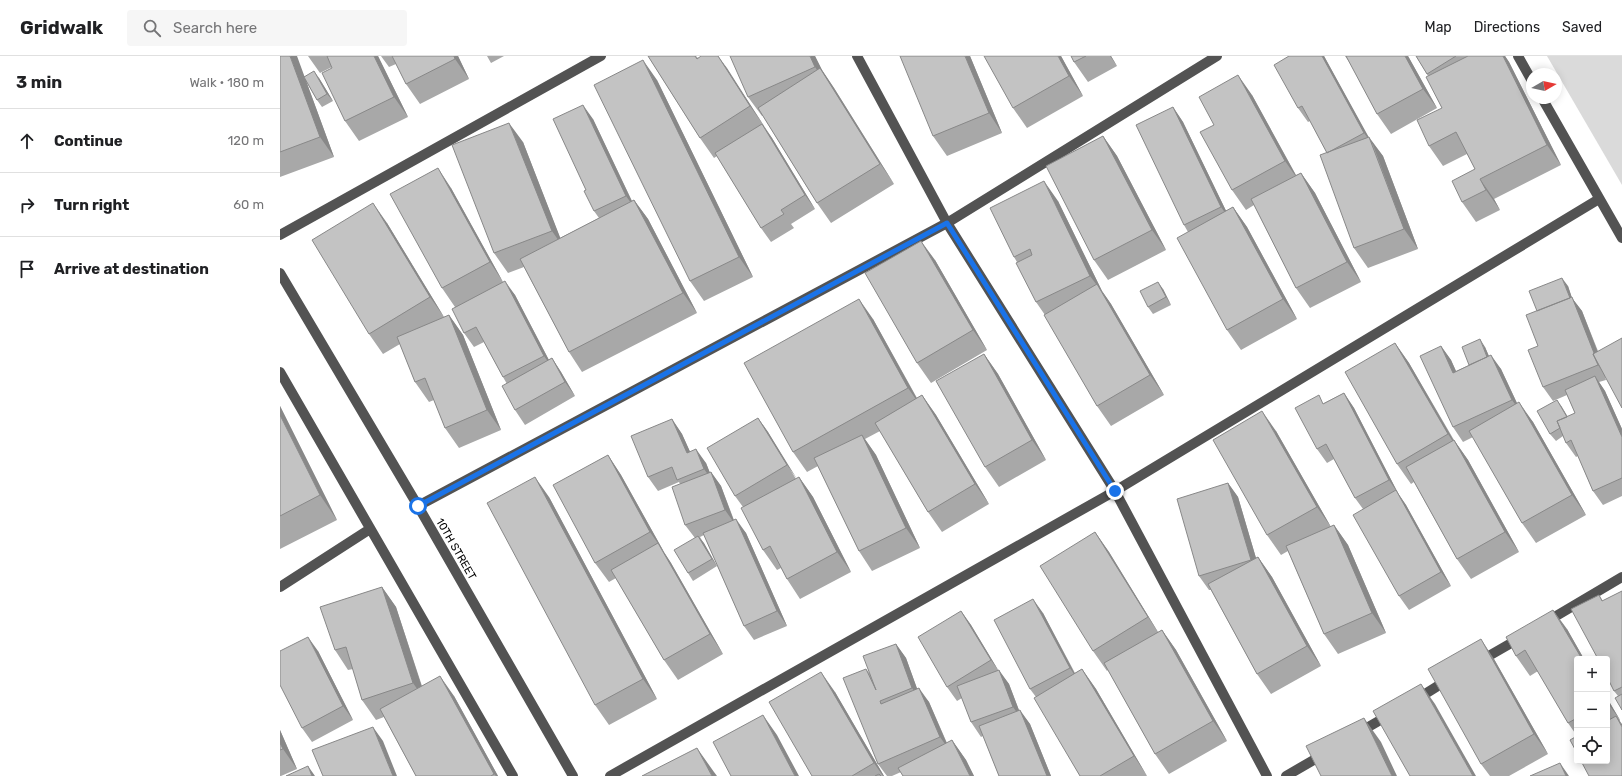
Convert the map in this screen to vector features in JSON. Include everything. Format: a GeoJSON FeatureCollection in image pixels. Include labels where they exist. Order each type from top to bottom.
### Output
{"type":"FeatureCollection","features":[{"type":"Feature","properties":{"kind":"street"},"geometry":{"type":"LineString","coordinates":[[280,235],[601,56]]}},
{"type":"Feature","properties":{"kind":"street"},"geometry":{"type":"LineString","coordinates":[[857,56],[947,223],[1115,491],[1267,776]]}},
{"type":"Feature","properties":{"kind":"street"},"geometry":{"type":"LineString","coordinates":[[418,506],[947,223],[1216,56]]}},
{"type":"Feature","properties":{"kind":"street"},"geometry":{"type":"LineString","coordinates":[[1518,56],[1526,70]]}},
{"type":"Feature","properties":{"kind":"street"},"geometry":{"type":"LineString","coordinates":[[1545,104],[1622,238]]}},
{"type":"Feature","properties":{"kind":"street"},"geometry":{"type":"LineString","coordinates":[[610,776],[1115,491],[1599,199]]}},
{"type":"Feature","properties":{"kind":"street","name":"10TH STREET"},"geometry":{"type":"LineString","coordinates":[[280,273],[418,506],[573,776]]}},
{"type":"Feature","properties":{"kind":"street"},"geometry":{"type":"LineString","coordinates":[[280,372],[513,776]]}},
{"type":"Feature","properties":{"kind":"street"},"geometry":{"type":"LineString","coordinates":[[280,588],[370,529]]}},
{"type":"Feature","properties":{"kind":"street"},"geometry":{"type":"LineString","coordinates":[[1540,626],[1622,577]]}},
{"type":"Feature","properties":{"kind":"street"},"geometry":{"type":"LineString","coordinates":[[1471,666],[1526,634]]}},
{"type":"Feature","properties":{"kind":"street"},"geometry":{"type":"LineString","coordinates":[[1409,703],[1457,675]]}},
{"type":"Feature","properties":{"kind":"street"},"geometry":{"type":"LineString","coordinates":[[1348,740],[1396,711]]}},
{"type":"Feature","properties":{"kind":"street"},"geometry":{"type":"LineString","coordinates":[[1286,776],[1334,748]]}},
{"type":"Feature","properties":{"kind":"shaded area"},"geometry":{"type":"Polygon","coordinates":[[[1547,56],[1622,56],[1622,185],[1562,82],[1562,68],[1554,68],[1547,56]]]}},
{"type":"Feature","properties":{"kind":"building"},"geometry":{"type":"Polygon","coordinates":[[[280,56],[290,56],[320,137],[280,152],[280,56]]]}},
{"type":"Feature","properties":{"kind":"building"},"geometry":{"type":"Polygon","coordinates":[[[327,56],[374,56],[394,97],[345,121],[322,73],[332,68],[327,56]]]}},
{"type":"Feature","properties":{"kind":"building"},"geometry":{"type":"Polygon","coordinates":[[[392,56],[454,56],[455,59],[406,84],[392,56]]]}},
{"type":"Feature","properties":{"kind":"building"},"geometry":{"type":"Polygon","coordinates":[[[648,56],[695,56],[697,59],[701,56],[718,56],[750,106],[700,138],[648,56]]]}},
{"type":"Feature","properties":{"kind":"building"},"geometry":{"type":"Polygon","coordinates":[[[730,56],[810,56],[815,67],[748,97],[730,56]]]}},
{"type":"Feature","properties":{"kind":"building"},"geometry":{"type":"Polygon","coordinates":[[[900,56],[965,56],[989,113],[933,136],[900,56]]]}},
{"type":"Feature","properties":{"kind":"building"},"geometry":{"type":"Polygon","coordinates":[[[984,56],[1058,56],[1069,76],[1013,108],[984,56]]]}},
{"type":"Feature","properties":{"kind":"building"},"geometry":{"type":"Polygon","coordinates":[[[1071,56],[1086,56],[1074,62],[1071,56]]]}},
{"type":"Feature","properties":{"kind":"building"},"geometry":{"type":"Polygon","coordinates":[[[1289,56],[1322,56],[1364,133],[1327,153],[1302,106],[1298,108],[1274,65],[1289,56]]]}},
{"type":"Feature","properties":{"kind":"building"},"geometry":{"type":"Polygon","coordinates":[[[1346,56],[1405,56],[1423,89],[1377,114],[1346,56]]]}},
{"type":"Feature","properties":{"kind":"building"},"geometry":{"type":"Polygon","coordinates":[[[1416,56],[1456,56],[1427,74],[1416,56]]]}},
{"type":"Feature","properties":{"kind":"building"},"geometry":{"type":"Polygon","coordinates":[[[1468,56],[1503,56],[1547,145],[1480,179],[1486,190],[1462,202],[1452,181],[1475,169],[1456,132],[1429,146],[1417,120],[1442,108],[1426,77],[1468,56]]]}},
{"type":"Feature","properties":{"kind":"building"},"geometry":{"type":"Polygon","coordinates":[[[643,60],[739,257],[690,281],[594,85],[643,60]]]}},
{"type":"Feature","properties":{"kind":"building"},"geometry":{"type":"Polygon","coordinates":[[[820,68],[880,164],[817,203],[758,108],[820,68]]]}},
{"type":"Feature","properties":{"kind":"building"},"geometry":{"type":"Polygon","coordinates":[[[314,71],[327,94],[317,100],[304,77],[314,71]]]}},
{"type":"Feature","properties":{"kind":"building"},"geometry":{"type":"Polygon","coordinates":[[[1238,75],[1285,161],[1232,190],[1200,132],[1214,125],[1199,97],[1238,75]]]}},
{"type":"Feature","properties":{"kind":"building"},"geometry":{"type":"Polygon","coordinates":[[[583,105],[626,196],[594,211],[584,191],[586,190],[553,119],[583,105]]]}},
{"type":"Feature","properties":{"kind":"building"},"geometry":{"type":"Polygon","coordinates":[[[1173,107],[1221,207],[1184,225],[1136,125],[1173,107]]]}},
{"type":"Feature","properties":{"kind":"building"},"geometry":{"type":"Polygon","coordinates":[[[509,123],[552,231],[494,253],[452,145],[509,123]]]}},
{"type":"Feature","properties":{"kind":"building"},"geometry":{"type":"Polygon","coordinates":[[[762,124],[805,195],[781,210],[784,214],[761,228],[715,153],[762,124]]]}},
{"type":"Feature","properties":{"kind":"building"},"geometry":{"type":"Polygon","coordinates":[[[1103,136],[1152,230],[1094,260],[1046,166],[1103,136]]]}},
{"type":"Feature","properties":{"kind":"building"},"geometry":{"type":"Polygon","coordinates":[[[1369,137],[1404,229],[1354,248],[1320,155],[1369,137]]]}},
{"type":"Feature","properties":{"kind":"building"},"geometry":{"type":"Polygon","coordinates":[[[438,168],[490,262],[442,288],[390,194],[438,168]]]}},
{"type":"Feature","properties":{"kind":"building"},"geometry":{"type":"Polygon","coordinates":[[[1301,173],[1347,262],[1296,288],[1251,199],[1301,173]]]}},
{"type":"Feature","properties":{"kind":"building"},"geometry":{"type":"Polygon","coordinates":[[[1044,181],[1090,276],[1036,302],[1016,263],[1032,255],[1030,249],[1014,257],[990,208],[1044,181]]]}},
{"type":"Feature","properties":{"kind":"building"},"geometry":{"type":"Polygon","coordinates":[[[634,200],[683,293],[569,352],[520,259],[634,200]]]}},
{"type":"Feature","properties":{"kind":"building"},"geometry":{"type":"Polygon","coordinates":[[[373,203],[430,297],[369,334],[312,240],[373,203]]]}},
{"type":"Feature","properties":{"kind":"building"},"geometry":{"type":"Polygon","coordinates":[[[1233,207],[1283,299],[1227,330],[1177,238],[1233,207]]]}},
{"type":"Feature","properties":{"kind":"building"},"geometry":{"type":"Polygon","coordinates":[[[921,241],[973,330],[917,363],[865,273],[921,241]]]}},
{"type":"Feature","properties":{"kind":"building"},"geometry":{"type":"Polygon","coordinates":[[[1562,278],[1570,298],[1537,311],[1529,291],[1562,278]]]}},
{"type":"Feature","properties":{"kind":"building"},"geometry":{"type":"Polygon","coordinates":[[[505,281],[544,356],[503,377],[476,327],[464,333],[452,309],[505,281]]]}},
{"type":"Feature","properties":{"kind":"building"},"geometry":{"type":"Polygon","coordinates":[[[1158,282],[1166,297],[1148,307],[1140,291],[1158,282]]]}},
{"type":"Feature","properties":{"kind":"building"},"geometry":{"type":"Polygon","coordinates":[[[1097,284],[1150,375],[1097,406],[1044,315],[1097,284]]]}},
{"type":"Feature","properties":{"kind":"building"},"geometry":{"type":"Polygon","coordinates":[[[1572,297],[1598,365],[1543,387],[1528,350],[1538,346],[1526,315],[1572,297]]]}},
{"type":"Feature","properties":{"kind":"building"},"geometry":{"type":"Polygon","coordinates":[[[859,299],[908,388],[793,452],[744,363],[859,299]]]}},
{"type":"Feature","properties":{"kind":"building"},"geometry":{"type":"Polygon","coordinates":[[[449,315],[487,410],[445,428],[425,378],[415,382],[397,337],[449,315]]]}},
{"type":"Feature","properties":{"kind":"building"},"geometry":{"type":"Polygon","coordinates":[[[1622,338],[1622,408],[1593,354],[1622,338]]]}},
{"type":"Feature","properties":{"kind":"building"},"geometry":{"type":"Polygon","coordinates":[[[1480,339],[1487,357],[1469,365],[1462,347],[1480,339]]]}},
{"type":"Feature","properties":{"kind":"building"},"geometry":{"type":"Polygon","coordinates":[[[1395,343],[1448,434],[1397,464],[1345,372],[1395,343]]]}},
{"type":"Feature","properties":{"kind":"building"},"geometry":{"type":"Polygon","coordinates":[[[1441,346],[1453,373],[1491,355],[1512,400],[1453,427],[1420,356],[1441,346]]]}},
{"type":"Feature","properties":{"kind":"building"},"geometry":{"type":"Polygon","coordinates":[[[984,354],[1032,440],[985,467],[936,381],[984,354]]]}},
{"type":"Feature","properties":{"kind":"building"},"geometry":{"type":"Polygon","coordinates":[[[552,358],[565,382],[515,410],[502,386],[552,358]]]}},
{"type":"Feature","properties":{"kind":"building"},"geometry":{"type":"Polygon","coordinates":[[[1595,376],[1622,437],[1622,478],[1593,491],[1571,440],[1566,443],[1557,421],[1575,413],[1565,390],[1595,376]]]}},
{"type":"Feature","properties":{"kind":"building"},"geometry":{"type":"Polygon","coordinates":[[[1344,393],[1389,480],[1355,498],[1326,444],[1317,449],[1295,408],[1319,395],[1323,404],[1344,393]]]}},
{"type":"Feature","properties":{"kind":"building"},"geometry":{"type":"Polygon","coordinates":[[[922,395],[975,484],[928,512],[875,423],[922,395]]]}},
{"type":"Feature","properties":{"kind":"building"},"geometry":{"type":"Polygon","coordinates":[[[1557,400],[1567,417],[1557,421],[1560,428],[1550,434],[1537,411],[1557,400]]]}},
{"type":"Feature","properties":{"kind":"building"},"geometry":{"type":"Polygon","coordinates":[[[1519,402],[1572,495],[1522,523],[1469,431],[1519,402]]]}},
{"type":"Feature","properties":{"kind":"building"},"geometry":{"type":"Polygon","coordinates":[[[1262,411],[1317,507],[1267,535],[1213,440],[1262,411]]]}},
{"type":"Feature","properties":{"kind":"building"},"geometry":{"type":"Polygon","coordinates":[[[280,415],[320,495],[280,516],[280,415]]]}},
{"type":"Feature","properties":{"kind":"building"},"geometry":{"type":"Polygon","coordinates":[[[758,418],[787,465],[735,496],[707,448],[758,418]]]}},
{"type":"Feature","properties":{"kind":"building"},"geometry":{"type":"Polygon","coordinates":[[[672,419],[687,453],[696,449],[704,469],[677,480],[672,467],[648,477],[631,436],[672,419]]]}},
{"type":"Feature","properties":{"kind":"building"},"geometry":{"type":"Polygon","coordinates":[[[862,435],[906,528],[859,551],[814,458],[862,435]]]}},
{"type":"Feature","properties":{"kind":"building"},"geometry":{"type":"Polygon","coordinates":[[[1454,440],[1505,532],[1457,559],[1406,467],[1454,440]]]}},
{"type":"Feature","properties":{"kind":"building"},"geometry":{"type":"Polygon","coordinates":[[[608,455],[650,532],[595,563],[553,485],[608,455]]]}},
{"type":"Feature","properties":{"kind":"building"},"geometry":{"type":"Polygon","coordinates":[[[711,472],[725,510],[685,525],[672,487],[711,472]]]}},
{"type":"Feature","properties":{"kind":"building"},"geometry":{"type":"Polygon","coordinates":[[[535,477],[643,679],[595,705],[487,503],[535,477]]]}},
{"type":"Feature","properties":{"kind":"building"},"geometry":{"type":"Polygon","coordinates":[[[799,477],[837,552],[787,579],[770,546],[763,550],[741,508],[799,477]]]}},
{"type":"Feature","properties":{"kind":"building"},"geometry":{"type":"Polygon","coordinates":[[[1228,483],[1251,560],[1199,576],[1177,499],[1228,483]]]}},
{"type":"Feature","properties":{"kind":"building"},"geometry":{"type":"Polygon","coordinates":[[[1396,490],[1441,572],[1399,596],[1353,515],[1396,490]]]}},
{"type":"Feature","properties":{"kind":"building"},"geometry":{"type":"Polygon","coordinates":[[[736,519],[777,611],[744,626],[703,533],[736,519]]]}},
{"type":"Feature","properties":{"kind":"building"},"geometry":{"type":"Polygon","coordinates":[[[1334,525],[1372,613],[1324,634],[1286,546],[1334,525]]]}},
{"type":"Feature","properties":{"kind":"building"},"geometry":{"type":"Polygon","coordinates":[[[1095,532],[1148,617],[1093,651],[1040,566],[1095,532]]]}},
{"type":"Feature","properties":{"kind":"building"},"geometry":{"type":"Polygon","coordinates":[[[698,536],[712,559],[688,573],[674,550],[698,536]]]}},
{"type":"Feature","properties":{"kind":"building"},"geometry":{"type":"Polygon","coordinates":[[[658,543],[710,634],[664,660],[611,570],[658,543]]]}},
{"type":"Feature","properties":{"kind":"building"},"geometry":{"type":"Polygon","coordinates":[[[1258,557],[1307,646],[1257,674],[1208,584],[1258,557]]]}},
{"type":"Feature","properties":{"kind":"building"},"geometry":{"type":"Polygon","coordinates":[[[382,587],[413,683],[362,700],[346,647],[335,650],[320,607],[382,587]]]}},
{"type":"Feature","properties":{"kind":"building"},"geometry":{"type":"Polygon","coordinates":[[[1622,591],[1622,687],[1614,691],[1610,683],[1610,656],[1596,656],[1571,609],[1599,595],[1602,601],[1622,591]]]}},
{"type":"Feature","properties":{"kind":"building"},"geometry":{"type":"Polygon","coordinates":[[[1033,599],[1070,668],[1030,689],[994,620],[1033,599]]]}},
{"type":"Feature","properties":{"kind":"building"},"geometry":{"type":"Polygon","coordinates":[[[1553,610],[1580,656],[1574,656],[1574,720],[1568,723],[1525,650],[1516,656],[1506,637],[1553,610]]]}},
{"type":"Feature","properties":{"kind":"building"},"geometry":{"type":"Polygon","coordinates":[[[961,611],[991,660],[947,687],[918,637],[961,611]]]}},
{"type":"Feature","properties":{"kind":"building"},"geometry":{"type":"Polygon","coordinates":[[[1162,630],[1213,721],[1155,754],[1104,663],[1162,630]]]}},
{"type":"Feature","properties":{"kind":"building"},"geometry":{"type":"Polygon","coordinates":[[[308,637],[343,706],[302,728],[280,685],[280,651],[308,637]]]}},
{"type":"Feature","properties":{"kind":"building"},"geometry":{"type":"Polygon","coordinates":[[[1481,639],[1534,734],[1481,764],[1428,669],[1481,639]]]}},
{"type":"Feature","properties":{"kind":"building"},"geometry":{"type":"Polygon","coordinates":[[[896,644],[912,688],[880,701],[881,704],[919,688],[940,737],[878,764],[843,678],[866,669],[876,690],[863,656],[896,644]]]}},
{"type":"Feature","properties":{"kind":"building"},"geometry":{"type":"Polygon","coordinates":[[[1082,669],[1134,756],[1100,776],[1080,776],[1034,698],[1082,669]]]}},
{"type":"Feature","properties":{"kind":"building"},"geometry":{"type":"Polygon","coordinates":[[[999,670],[1013,707],[971,722],[957,686],[999,670]]]}},
{"type":"Feature","properties":{"kind":"building"},"geometry":{"type":"Polygon","coordinates":[[[821,672],[874,763],[852,776],[812,776],[769,702],[821,672]]]}},
{"type":"Feature","properties":{"kind":"building"},"geometry":{"type":"Polygon","coordinates":[[[440,676],[494,774],[491,776],[416,776],[380,709],[440,676]]]}},
{"type":"Feature","properties":{"kind":"building"},"geometry":{"type":"Polygon","coordinates":[[[1421,684],[1473,776],[1410,776],[1373,711],[1421,684]]]}},
{"type":"Feature","properties":{"kind":"building"},"geometry":{"type":"Polygon","coordinates":[[[1622,694],[1622,710],[1615,698],[1622,694]]]}},
{"type":"Feature","properties":{"kind":"building"},"geometry":{"type":"Polygon","coordinates":[[[1020,710],[1047,776],[999,776],[979,726],[1020,710]]]}},
{"type":"Feature","properties":{"kind":"building"},"geometry":{"type":"Polygon","coordinates":[[[763,715],[795,776],[731,776],[713,742],[763,715]]]}},
{"type":"Feature","properties":{"kind":"building"},"geometry":{"type":"Polygon","coordinates":[[[1616,716],[1622,727],[1622,776],[1589,776],[1583,764],[1610,764],[1610,719],[1616,716]]]}},
{"type":"Feature","properties":{"kind":"building"},"geometry":{"type":"Polygon","coordinates":[[[1364,718],[1392,776],[1321,776],[1306,746],[1364,718]]]}},
{"type":"Feature","properties":{"kind":"building"},"geometry":{"type":"Polygon","coordinates":[[[373,727],[393,776],[323,776],[312,750],[373,727]]]}},
{"type":"Feature","properties":{"kind":"building"},"geometry":{"type":"Polygon","coordinates":[[[1574,738],[1574,747],[1570,740],[1574,738]]]}},
{"type":"Feature","properties":{"kind":"building"},"geometry":{"type":"Polygon","coordinates":[[[952,740],[970,776],[903,776],[898,768],[952,740]]]}},
{"type":"Feature","properties":{"kind":"building"},"geometry":{"type":"Polygon","coordinates":[[[280,743],[283,749],[280,750],[280,743]]]}},
{"type":"Feature","properties":{"kind":"building"},"geometry":{"type":"Polygon","coordinates":[[[697,748],[712,776],[642,776],[697,748]]]}},
{"type":"Feature","properties":{"kind":"building"},"geometry":{"type":"Polygon","coordinates":[[[1560,763],[1566,776],[1530,776],[1560,763]]]}},
{"type":"Feature","properties":{"kind":"building"},"geometry":{"type":"Polygon","coordinates":[[[308,766],[312,776],[286,776],[308,766]]]}},
{"type":"Feature","properties":{"kind":"route"},"geometry":{"type":"LineString","coordinates":[[418,506],[947,223],[1115,491]]}}]}
